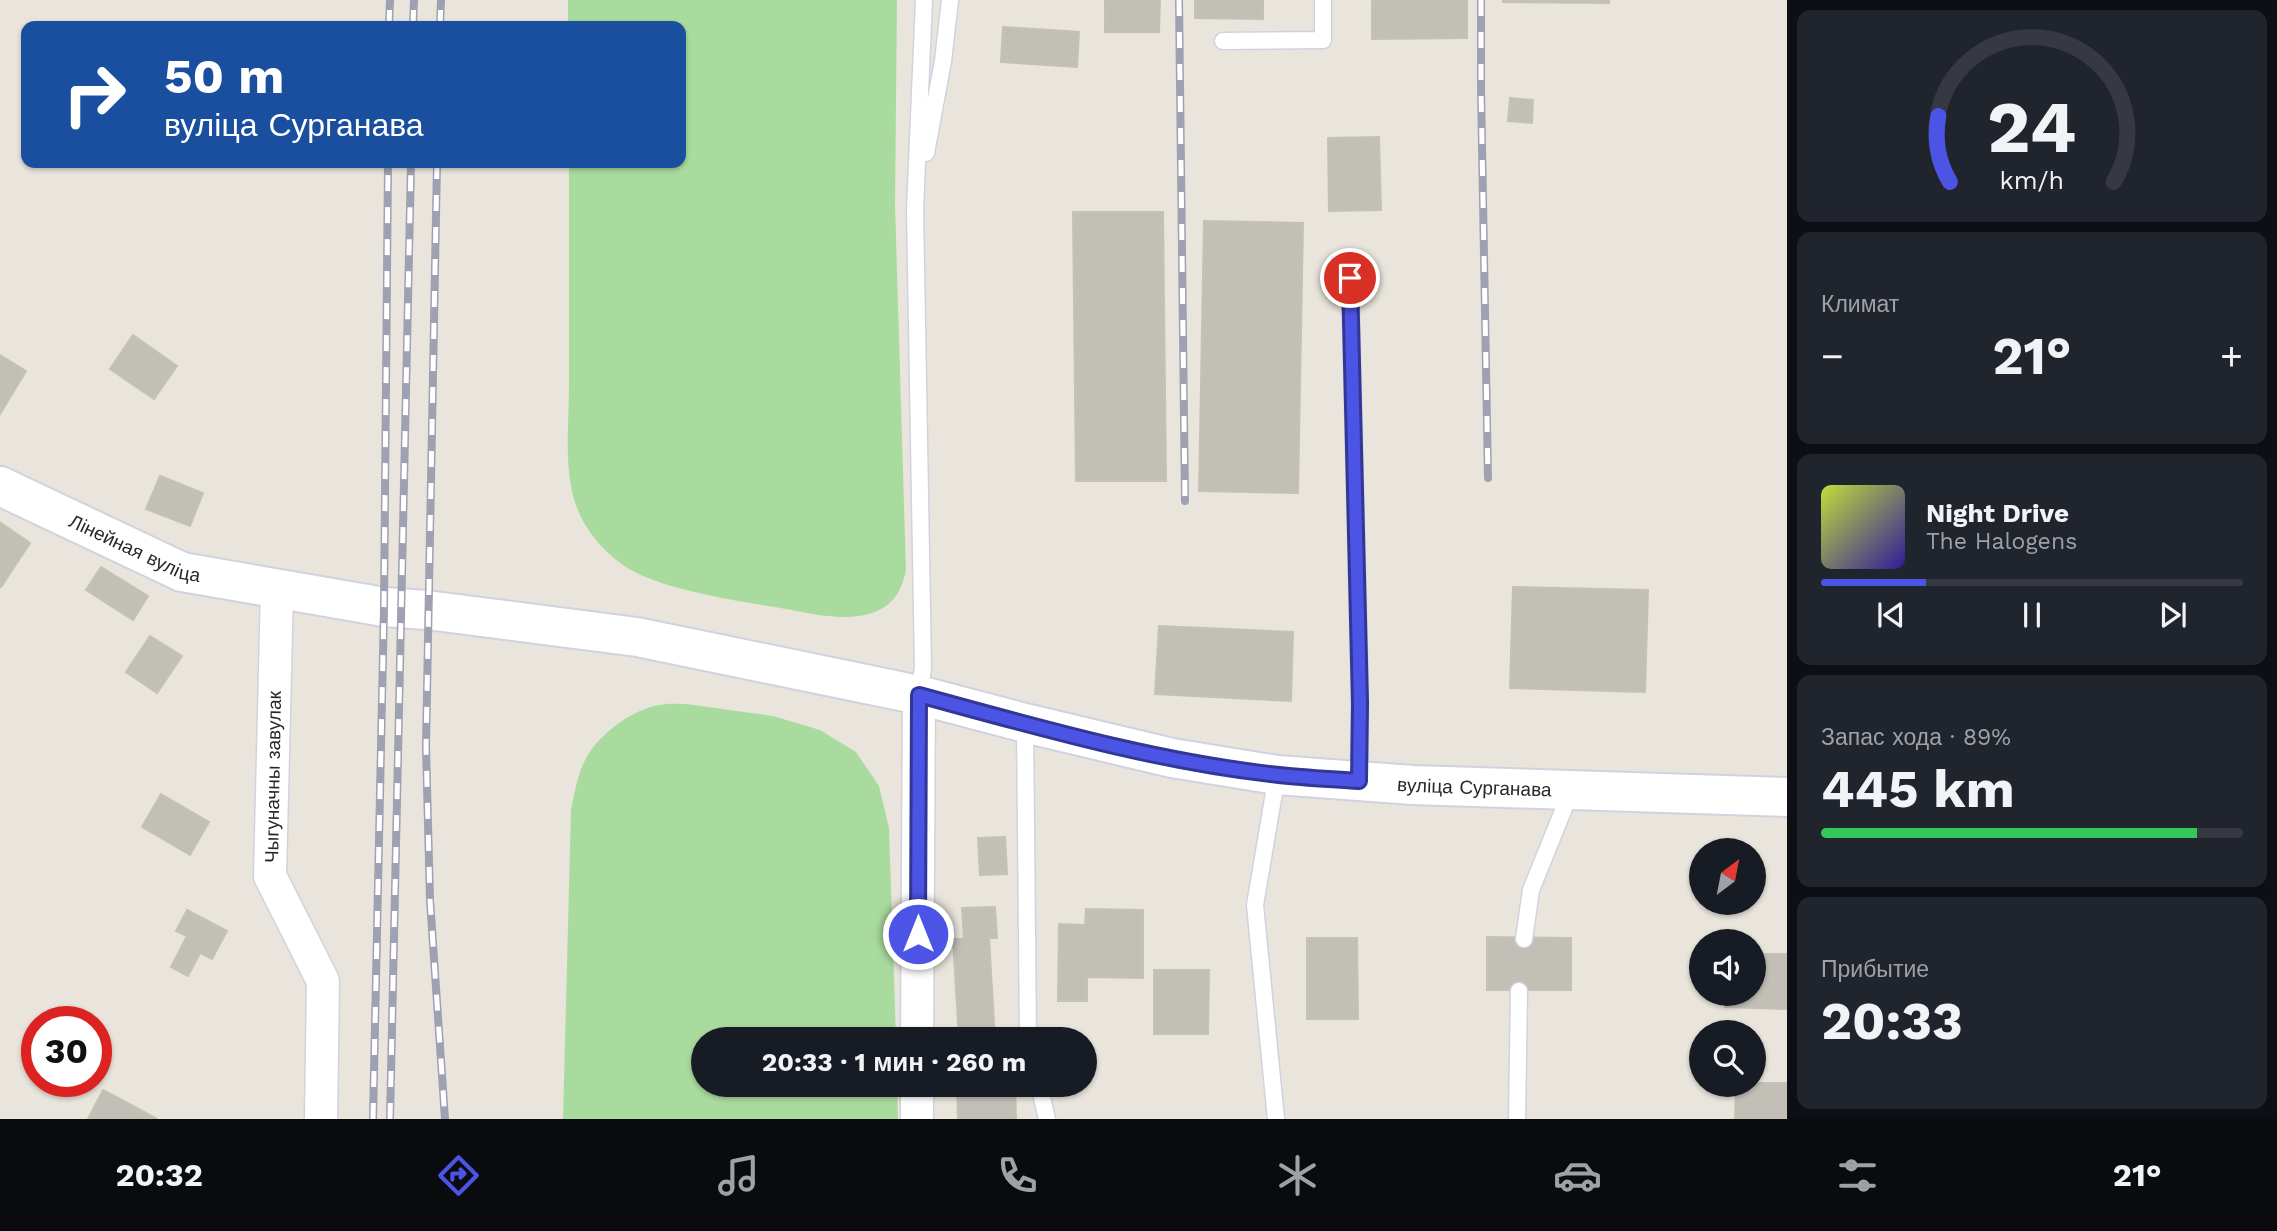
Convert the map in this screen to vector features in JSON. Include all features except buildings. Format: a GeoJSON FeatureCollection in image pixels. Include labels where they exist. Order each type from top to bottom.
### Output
{"type":"FeatureCollection","features":[{"type":"Feature","properties":{"kind":"street","name":"Лінейная вуліца"},"geometry":{"type":"LineString","coordinates":[[0,486],[182,572],[384,607],[637,637],[919,695]]}},
{"type":"Feature","properties":{"kind":"street","name":"Чыгуначны завулак"},"geometry":{"type":"LineString","coordinates":[[277,589],[270,876],[323,981],[321,1119]]}},
{"type":"Feature","properties":{"kind":"street","name":"вуліца Сурганава"},"geometry":{"type":"LineString","coordinates":[[919,695],[1172,758],[1277,775],[1571,791],[1787,797]]}},
{"type":"Feature","properties":{"kind":"street"},"geometry":{"type":"LineString","coordinates":[[917,1027],[919,695]]}},
{"type":"Feature","properties":{"kind":"street"},"geometry":{"type":"LineString","coordinates":[[917,1097],[917,1119]]}},
{"type":"Feature","properties":{"kind":"lane"},"geometry":{"type":"LineString","coordinates":[[919,695],[923,668],[915,210],[925,0]]}},
{"type":"Feature","properties":{"kind":"lane"},"geometry":{"type":"LineString","coordinates":[[915,210],[943,61],[950,0]]}},
{"type":"Feature","properties":{"kind":"lane"},"geometry":{"type":"LineString","coordinates":[[1223,41],[1324,40],[1323,0]]}},
{"type":"Feature","properties":{"kind":"lane"},"geometry":{"type":"LineString","coordinates":[[1350,278],[1360,703],[1359,781]]}},
{"type":"Feature","properties":{"kind":"lane"},"geometry":{"type":"LineString","coordinates":[[1025,723],[1028,1027]]}},
{"type":"Feature","properties":{"kind":"lane"},"geometry":{"type":"LineString","coordinates":[[1276,1119],[1255,905],[1277,775]]}},
{"type":"Feature","properties":{"kind":"lane"},"geometry":{"type":"LineString","coordinates":[[1524,939],[1531,890],[1571,791]]}},
{"type":"Feature","properties":{"kind":"lane"},"geometry":{"type":"LineString","coordinates":[[1517,1119],[1519,991]]}},
{"type":"Feature","properties":{"kind":"lane"},"geometry":{"type":"LineString","coordinates":[[1042,1097],[1047,1119]]}},
{"type":"Feature","properties":{"kind":"green space"},"geometry":{"type":"Polygon","coordinates":[[[568,0],[897,0],[895,205],[906,571],[899,591],[891,602],[880,609],[855,617],[828,616],[684,590],[640,575],[623,565],[596,540],[585,524],[573,494],[568,448],[569,168],[686,168],[686,21],[568,21],[568,0]]]}},
{"type":"Feature","properties":{"kind":"green space"},"geometry":{"type":"Polygon","coordinates":[[[666,704],[686,704],[773,716],[820,730],[856,752],[879,786],[889,828],[896,1027],[691,1027],[691,1097],[897,1097],[898,1119],[563,1119],[571,810],[577,781],[589,753],[602,737],[639,712],[666,704]]]}},
{"type":"Feature","properties":{"kind":"railway"},"geometry":{"type":"LineString","coordinates":[[389,21],[390,0]]}},
{"type":"Feature","properties":{"kind":"railway"},"geometry":{"type":"LineString","coordinates":[[413,21],[414,0]]}},
{"type":"Feature","properties":{"kind":"railway"},"geometry":{"type":"LineString","coordinates":[[440,21],[441,0]]}},
{"type":"Feature","properties":{"kind":"railway"},"geometry":{"type":"LineString","coordinates":[[1179,0],[1185,501]]}},
{"type":"Feature","properties":{"kind":"railway"},"geometry":{"type":"LineString","coordinates":[[1481,0],[1488,478]]}},
{"type":"Feature","properties":{"kind":"railway"},"geometry":{"type":"LineString","coordinates":[[373,1119],[384,607],[388,168]]}},
{"type":"Feature","properties":{"kind":"railway"},"geometry":{"type":"LineString","coordinates":[[390,1119],[411,168]]}},
{"type":"Feature","properties":{"kind":"railway"},"geometry":{"type":"LineString","coordinates":[[437,168],[426,746],[430,900],[445,1119]]}},
{"type":"Feature","properties":{"kind":"route"},"geometry":{"type":"LineString","coordinates":[[918,934],[919,695],[1172,758],[1277,775],[1359,781],[1360,703],[1350,278]]}}]}
